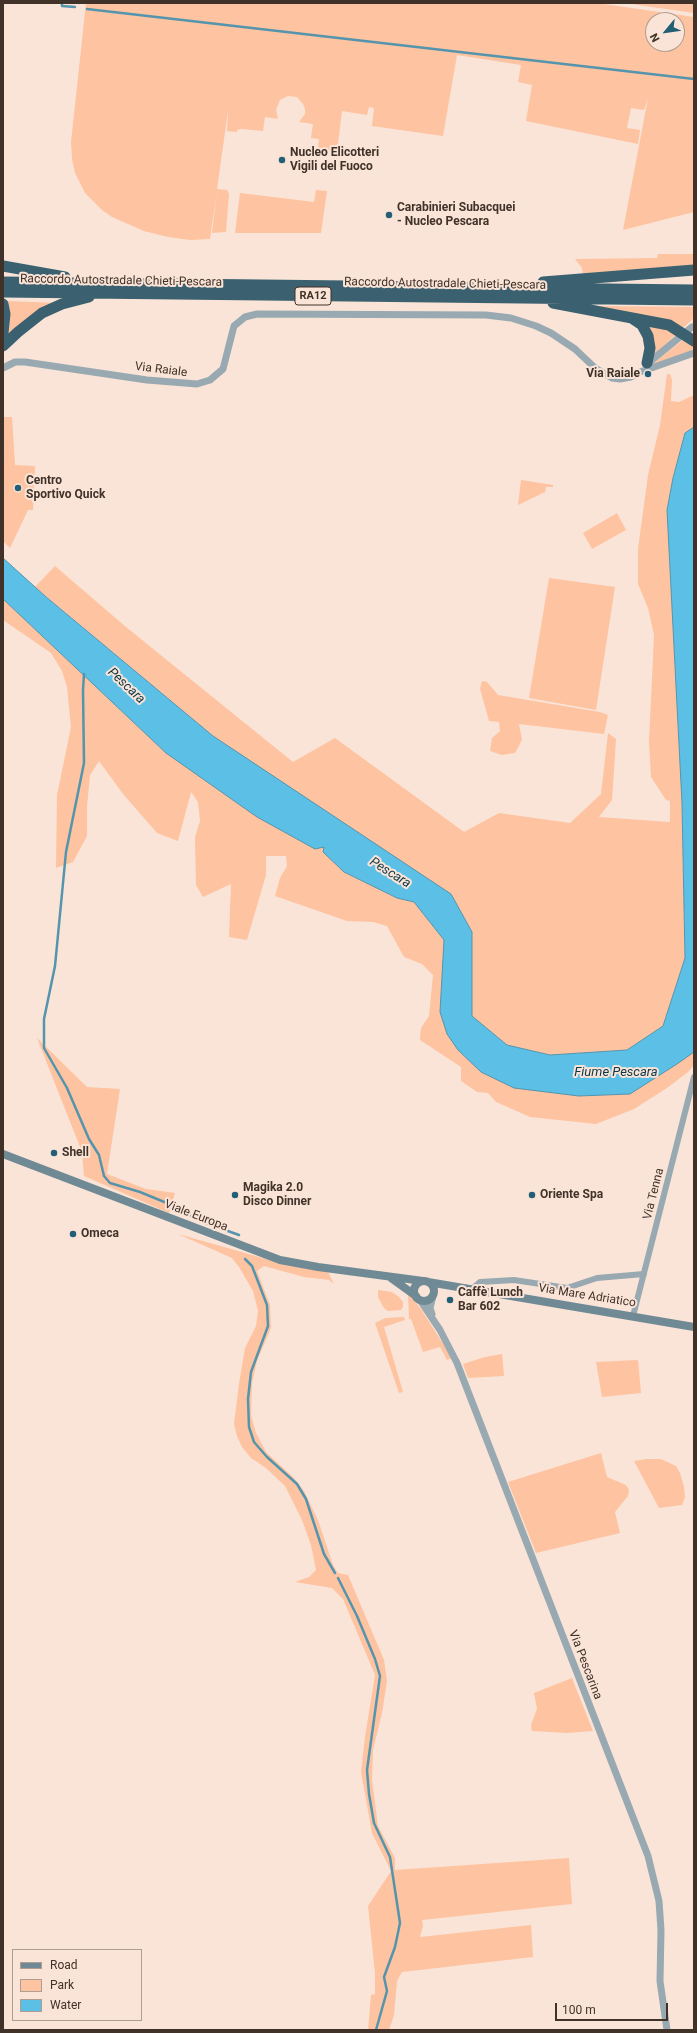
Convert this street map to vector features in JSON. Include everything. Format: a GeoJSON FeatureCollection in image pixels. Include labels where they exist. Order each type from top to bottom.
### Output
{"type":"FeatureCollection","features":[{"type":"Feature","properties":{"kind":"highway"},"geometry":{"type":"LineString","coordinates":[[3,266],[65,277],[80,283]]}},
{"type":"Feature","properties":{"kind":"highway"},"geometry":{"type":"LineString","coordinates":[[474,288],[490,282],[548,282],[694,270]]}},
{"type":"Feature","properties":{"kind":"highway","name":"Raccordo Autostradale Chieti-Pescara"},"geometry":{"type":"LineString","coordinates":[[3,282],[694,290]]}},
{"type":"Feature","properties":{"kind":"highway","name":"Raccordo Autostradale Chieti-Pescara"},"geometry":{"type":"LineString","coordinates":[[3,292],[694,300]]}},
{"type":"Feature","properties":{"kind":"highway"},"geometry":{"type":"LineString","coordinates":[[3,346],[34,319],[46,311],[62,304],[87,299],[97,293]]}},
{"type":"Feature","properties":{"kind":"highway"},"geometry":{"type":"LineString","coordinates":[[546,298],[556,305],[669,326],[690,328],[694,341]]}},
{"type":"Feature","properties":{"kind":"highway"},"geometry":{"type":"LineString","coordinates":[[3,304],[6,314],[3,333]]}},
{"type":"Feature","properties":{"kind":"highway"},"geometry":{"type":"LineString","coordinates":[[631,318],[642,325],[648,336],[650,348],[644,368]]}},
{"type":"Feature","properties":{"kind":"main road","name":"Viale Europa"},"geometry":{"type":"LineString","coordinates":[[3,1154],[280,1260],[306,1265],[426,1281]]}},
{"type":"Feature","properties":{"kind":"main road","name":"Viale Europa"},"geometry":{"type":"LineString","coordinates":[[387,1276],[402,1284],[418,1298]]}},
{"type":"Feature","properties":{"kind":"main road","name":"Via Mare Adriatico"},"geometry":{"type":"LineString","coordinates":[[426,1281],[694,1327]]}},
{"type":"Feature","properties":{"kind":"main road"},"geometry":{"type":"LineString","coordinates":[[433,1295],[434,1287],[426,1281],[418,1283],[415,1287],[418,1298],[427,1300],[441,1289],[453,1286]]}},
{"type":"Feature","properties":{"kind":"street","name":"Via Raiale"},"geometry":{"type":"LineString","coordinates":[[3,368],[15,362],[26,362],[147,380],[197,384],[210,380],[222,369],[231,332],[238,321],[245,317],[257,314],[486,316],[511,318],[536,326],[551,333],[575,350],[595,368],[612,378],[627,379],[644,368],[690,328]]}},
{"type":"Feature","properties":{"kind":"street","name":"Via Raiale"},"geometry":{"type":"LineString","coordinates":[[644,368],[694,353]]}},
{"type":"Feature","properties":{"kind":"street","name":"Via Tenna"},"geometry":{"type":"LineString","coordinates":[[633,1316],[694,1077]]}},
{"type":"Feature","properties":{"kind":"street"},"geometry":{"type":"LineString","coordinates":[[472,1289],[480,1282],[514,1280],[567,1288],[596,1278],[644,1274]]}},
{"type":"Feature","properties":{"kind":"street","name":"Via Pescarina"},"geometry":{"type":"LineString","coordinates":[[433,1295],[430,1308],[434,1320]]}},
{"type":"Feature","properties":{"kind":"street","name":"Via Pescarina"},"geometry":{"type":"LineString","coordinates":[[418,1298],[434,1320],[457,1363],[648,1856],[659,1901],[661,1989],[667,2030]]}},
{"type":"Feature","properties":{"kind":"green space"},"geometry":{"type":"Polygon","coordinates":[[[86,3],[597,3],[659,12],[645,12],[645,52],[685,52],[685,16],[694,17],[694,212],[623,230],[648,98],[644,110],[631,108],[627,128],[640,130],[638,144],[526,121],[532,85],[518,82],[521,65],[457,55],[443,136],[372,126],[374,108],[369,107],[367,115],[342,111],[337,152],[318,148],[319,139],[311,138],[313,124],[299,122],[305,114],[305,109],[297,97],[288,96],[280,100],[276,110],[278,119],[265,117],[263,131],[242,129],[237,130],[237,132],[227,131],[228,111],[217,189],[227,190],[229,194],[226,232],[212,233],[217,191],[210,239],[190,240],[168,237],[144,231],[112,217],[102,210],[85,193],[75,173],[71,142],[86,3]]]}},
{"type":"Feature","properties":{"kind":"green space"},"geometry":{"type":"Polygon","coordinates":[[[624,3],[694,3],[694,13],[624,3]]]}},
{"type":"Feature","properties":{"kind":"green space"},"geometry":{"type":"Polygon","coordinates":[[[316,190],[327,191],[321,233],[235,233],[240,193],[314,202],[316,190]]]}},
{"type":"Feature","properties":{"kind":"green space"},"geometry":{"type":"Polygon","coordinates":[[[658,254],[694,254],[694,265],[583,275],[582,268],[575,259],[657,258],[658,254]]]}},
{"type":"Feature","properties":{"kind":"green space"},"geometry":{"type":"Polygon","coordinates":[[[7,301],[60,303],[6,338],[7,301]]]}},
{"type":"Feature","properties":{"kind":"green space"},"geometry":{"type":"Polygon","coordinates":[[[598,306],[694,307],[694,318],[683,328],[598,308],[598,306]]]}},
{"type":"Feature","properties":{"kind":"green space"},"geometry":{"type":"Polygon","coordinates":[[[659,325],[678,333],[652,356],[647,327],[659,325]]]}},
{"type":"Feature","properties":{"kind":"green space"},"geometry":{"type":"Polygon","coordinates":[[[684,339],[694,347],[694,350],[651,365],[684,339]]]}},
{"type":"Feature","properties":{"kind":"green space"},"geometry":{"type":"Polygon","coordinates":[[[667,374],[670,374],[672,380],[671,401],[679,402],[694,395],[694,427],[685,433],[673,478],[667,510],[682,803],[685,958],[663,1026],[627,1050],[550,1055],[507,1045],[472,1016],[472,932],[213,736],[35,587],[55,566],[126,627],[293,762],[335,738],[464,832],[499,813],[570,823],[601,794],[608,733],[616,739],[612,800],[599,817],[670,822],[670,801],[666,800],[651,777],[649,742],[654,635],[648,608],[638,584],[638,549],[648,475],[660,425],[667,374]]]}},
{"type":"Feature","properties":{"kind":"green space","name":"Centro Sportivo Quick"},"geometry":{"type":"Polygon","coordinates":[[[3,417],[12,417],[15,465],[35,466],[33,510],[28,510],[10,548],[3,541],[3,417]]]}},
{"type":"Feature","properties":{"kind":"green space"},"geometry":{"type":"Polygon","coordinates":[[[521,480],[553,485],[553,487],[546,487],[545,492],[518,505],[521,480]]]}},
{"type":"Feature","properties":{"kind":"green space"},"geometry":{"type":"Polygon","coordinates":[[[617,513],[626,530],[592,549],[583,533],[617,513]]]}},
{"type":"Feature","properties":{"kind":"green space"},"geometry":{"type":"Polygon","coordinates":[[[549,578],[615,587],[596,710],[529,698],[549,578]]]}},
{"type":"Feature","properties":{"kind":"green space"},"geometry":{"type":"Polygon","coordinates":[[[3,599],[166,753],[324,847],[344,872],[397,898],[414,902],[444,940],[481,1072],[694,1052],[694,1065],[688,1072],[667,1088],[634,1109],[596,1124],[530,1117],[496,1102],[488,1093],[477,1092],[461,1081],[461,1067],[420,1040],[421,1028],[429,1016],[433,975],[422,964],[404,957],[387,926],[373,922],[347,921],[275,896],[280,878],[287,866],[286,856],[266,856],[266,875],[247,940],[229,937],[231,884],[203,897],[196,885],[195,837],[200,821],[198,802],[191,792],[178,841],[157,833],[123,794],[99,761],[90,775],[87,807],[87,836],[73,862],[56,868],[57,795],[71,727],[67,687],[62,671],[51,653],[3,620],[3,599]]]}},
{"type":"Feature","properties":{"kind":"green space"},"geometry":{"type":"Polygon","coordinates":[[[482,681],[487,682],[498,695],[600,712],[608,715],[604,734],[519,724],[522,740],[515,753],[502,755],[490,751],[492,738],[500,731],[499,722],[489,721],[480,689],[482,681]]]}},
{"type":"Feature","properties":{"kind":"green space"},"geometry":{"type":"Polygon","coordinates":[[[37,1038],[87,1087],[120,1089],[107,1174],[146,1189],[175,1193],[169,1213],[84,1176],[82,1152],[37,1038]]]}},
{"type":"Feature","properties":{"kind":"green space"},"geometry":{"type":"Polygon","coordinates":[[[178,1234],[277,1262],[328,1272],[334,1284],[329,1280],[304,1277],[264,1266],[257,1271],[270,1305],[271,1328],[257,1361],[252,1383],[251,1415],[256,1433],[266,1452],[294,1478],[304,1491],[318,1520],[333,1565],[338,1573],[348,1575],[384,1660],[387,1681],[382,1713],[373,1750],[372,1780],[378,1826],[395,1858],[395,1870],[569,1858],[572,1904],[422,1920],[423,1926],[420,1937],[531,1925],[533,1957],[402,1972],[397,1981],[394,2015],[389,2030],[368,2030],[371,1995],[375,1994],[375,1973],[368,1906],[391,1871],[372,1833],[361,1772],[375,1675],[343,1599],[332,1588],[295,1582],[309,1577],[316,1570],[311,1545],[302,1520],[285,1486],[266,1468],[251,1458],[242,1447],[237,1436],[234,1424],[245,1348],[256,1326],[258,1311],[253,1291],[232,1258],[178,1234]]]}},
{"type":"Feature","properties":{"kind":"green space"},"geometry":{"type":"Polygon","coordinates":[[[378,1290],[392,1292],[399,1297],[403,1302],[403,1307],[401,1310],[388,1311],[384,1308],[378,1297],[378,1290]]]}},
{"type":"Feature","properties":{"kind":"green space"},"geometry":{"type":"Polygon","coordinates":[[[408,1293],[421,1309],[452,1358],[447,1360],[440,1347],[423,1352],[411,1319],[409,1319],[408,1293]]]}},
{"type":"Feature","properties":{"kind":"green space"},"geometry":{"type":"Polygon","coordinates":[[[404,1317],[405,1320],[384,1327],[403,1392],[399,1393],[375,1323],[385,1318],[404,1317]]]}},
{"type":"Feature","properties":{"kind":"green space"},"geometry":{"type":"Polygon","coordinates":[[[502,1354],[504,1376],[468,1378],[463,1364],[485,1357],[502,1354]]]}},
{"type":"Feature","properties":{"kind":"green space"},"geometry":{"type":"Polygon","coordinates":[[[638,1360],[641,1393],[602,1397],[596,1362],[638,1360]]]}},
{"type":"Feature","properties":{"kind":"green space"},"geometry":{"type":"Polygon","coordinates":[[[601,1453],[607,1477],[626,1485],[629,1490],[628,1496],[615,1512],[620,1533],[536,1553],[508,1482],[601,1453]]]}},
{"type":"Feature","properties":{"kind":"green space"},"geometry":{"type":"Polygon","coordinates":[[[661,1459],[676,1466],[680,1473],[684,1487],[685,1497],[682,1505],[659,1508],[634,1461],[661,1459]]]}},
{"type":"Feature","properties":{"kind":"green space"},"geometry":{"type":"Polygon","coordinates":[[[572,1678],[593,1731],[567,1733],[532,1731],[531,1725],[537,1709],[534,1693],[572,1678]]]}},
{"type":"Feature","properties":{"kind":"water","name":"Fiume Pescara"},"geometry":{"type":"Polygon","coordinates":[[[694,427],[694,1052],[630,1094],[579,1096],[514,1088],[481,1072],[458,1050],[447,1034],[440,1012],[444,940],[414,902],[397,898],[344,872],[323,852],[324,847],[315,849],[257,817],[166,753],[3,599],[3,558],[45,596],[213,736],[451,894],[472,932],[472,1016],[507,1045],[550,1055],[627,1050],[663,1026],[685,958],[682,803],[667,510],[673,478],[685,433],[694,427]]]}},
{"type":"Feature","properties":{"kind":"waterway"},"geometry":{"type":"LineString","coordinates":[[62,3],[62,6],[75,7]]}},
{"type":"Feature","properties":{"kind":"waterway"},"geometry":{"type":"LineString","coordinates":[[87,9],[694,79]]}},
{"type":"Feature","properties":{"kind":"waterway"},"geometry":{"type":"LineString","coordinates":[[84,674],[84,763],[66,852],[55,966],[44,1019],[44,1048],[67,1088],[89,1139],[99,1155],[104,1176],[110,1183],[140,1192],[174,1206]]}},
{"type":"Feature","properties":{"kind":"waterway"},"geometry":{"type":"LineString","coordinates":[[179,1209],[200,1221],[239,1235]]}},
{"type":"Feature","properties":{"kind":"waterway"},"geometry":{"type":"LineString","coordinates":[[245,1259],[252,1266],[267,1305],[268,1326],[251,1372],[248,1399],[249,1427],[254,1442],[267,1457],[297,1484],[306,1499],[324,1554],[335,1573]]}},
{"type":"Feature","properties":{"kind":"waterway"},"geometry":{"type":"LineString","coordinates":[[338,1578],[357,1616],[375,1659],[380,1676],[367,1770],[374,1823],[390,1857],[400,1923],[395,1947],[384,1977],[387,1991],[376,2030]]}},
{"type":"Feature","properties":{"kind":"place","name":"Nucleo Elicotteri Vigili del Fuoco"},"geometry":{"type":"Point","coordinates":[282,160]}},
{"type":"Feature","properties":{"kind":"place","name":"Carabinieri Subacquei - Nucleo Pescara"},"geometry":{"type":"Point","coordinates":[389,215]}},
{"type":"Feature","properties":{"kind":"place","name":"Via Raiale"},"geometry":{"type":"Point","coordinates":[648,374]}},
{"type":"Feature","properties":{"kind":"place","name":"Centro Sportivo Quick"},"geometry":{"type":"Point","coordinates":[18,488]}},
{"type":"Feature","properties":{"kind":"place","name":"Shell"},"geometry":{"type":"Point","coordinates":[54,1153]}},
{"type":"Feature","properties":{"kind":"place","name":"Magika 2.0 Disco Dinner"},"geometry":{"type":"Point","coordinates":[235,1195]}},
{"type":"Feature","properties":{"kind":"place","name":"Oriente Spa"},"geometry":{"type":"Point","coordinates":[532,1195]}},
{"type":"Feature","properties":{"kind":"place","name":"Omeca"},"geometry":{"type":"Point","coordinates":[73,1234]}},
{"type":"Feature","properties":{"kind":"place","name":"Caffè Lunch Bar 602"},"geometry":{"type":"Point","coordinates":[450,1300]}},
{"type":"Feature","properties":{"kind":"water label","name":"Pescara"},"geometry":{"type":"Point","coordinates":[126,686]}},
{"type":"Feature","properties":{"kind":"water label","name":"Pescara"},"geometry":{"type":"Point","coordinates":[390,873]}}]}
